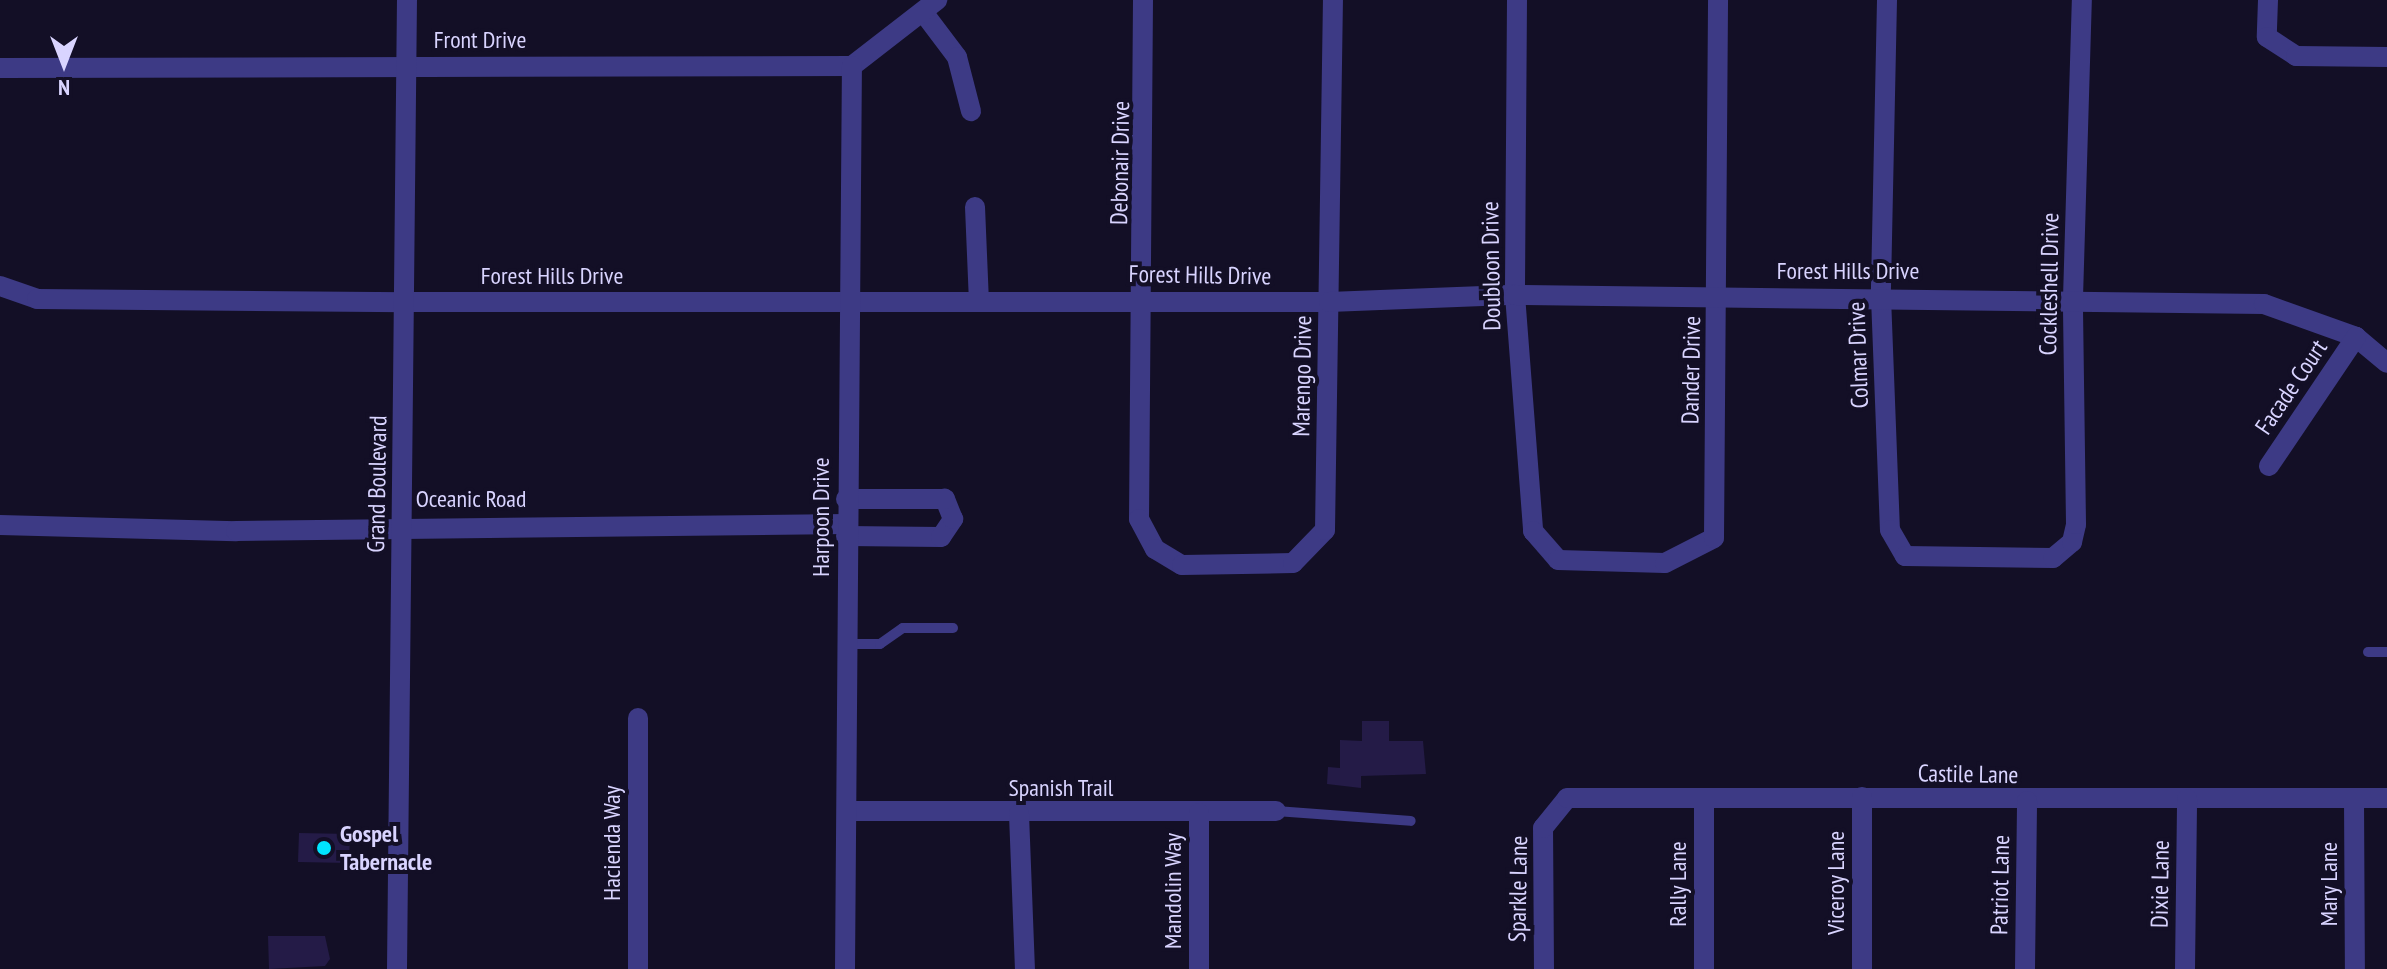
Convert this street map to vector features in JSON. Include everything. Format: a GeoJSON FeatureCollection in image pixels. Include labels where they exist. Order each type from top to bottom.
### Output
{"type":"FeatureCollection","features":[{"type":"Feature","properties":{"kind":"street","name":"Grand Boulevard"},"geometry":{"type":"LineString","coordinates":[[397,969],[401,525],[407,302],[407,0]]}},
{"type":"Feature","properties":{"kind":"street","name":"Debonair Drive"},"geometry":{"type":"LineString","coordinates":[[1139,519],[1144,300],[1143,0]]}},
{"type":"Feature","properties":{"kind":"street","name":"Marengo Drive"},"geometry":{"type":"LineString","coordinates":[[1139,519],[1155,549],[1182,565],[1293,563],[1313,551],[1325,530],[1333,0]]}},
{"type":"Feature","properties":{"kind":"street","name":"Doubloon Drive"},"geometry":{"type":"LineString","coordinates":[[1517,0],[1515,295],[1533,531]]}},
{"type":"Feature","properties":{"kind":"street","name":"Dander Drive"},"geometry":{"type":"LineString","coordinates":[[1533,531],[1558,560],[1665,563],[1714,538],[1718,0]]}},
{"type":"Feature","properties":{"kind":"street","name":"Colmar Drive"},"geometry":{"type":"LineString","coordinates":[[1887,0],[1881,297],[1895,543],[1905,556],[2053,558]]}},
{"type":"Feature","properties":{"kind":"street","name":"Cockleshell Drive"},"geometry":{"type":"LineString","coordinates":[[2053,558],[2072,542],[2076,524],[2073,298],[2082,0]]}},
{"type":"Feature","properties":{"kind":"street"},"geometry":{"type":"LineString","coordinates":[[2268,0],[2267,37],[2296,56],[2387,57]]}},
{"type":"Feature","properties":{"kind":"street"},"geometry":{"type":"LineString","coordinates":[[852,66],[930,6],[957,57],[971,111]]}},
{"type":"Feature","properties":{"kind":"street","name":"Front Drive"},"geometry":{"type":"LineString","coordinates":[[0,68],[852,66]]}},
{"type":"Feature","properties":{"kind":"street","name":"Harpoon Drive"},"geometry":{"type":"LineString","coordinates":[[845,969],[846,499],[852,66]]}},
{"type":"Feature","properties":{"kind":"street"},"geometry":{"type":"LineString","coordinates":[[975,207],[979,301]]}},
{"type":"Feature","properties":{"kind":"street","name":"Forest Hills Drive"},"geometry":{"type":"LineString","coordinates":[[0,286],[37,299],[407,302],[1329,302],[1515,295],[2073,298],[2264,304],[2356,337],[2387,363]]}},
{"type":"Feature","properties":{"kind":"street","name":"Facade Court"},"geometry":{"type":"LineString","coordinates":[[2269,466],[2356,337]]}},
{"type":"Feature","properties":{"kind":"street","name":"Oceanic Road"},"geometry":{"type":"LineString","coordinates":[[0,525],[236,531],[401,525],[846,530],[941,537],[953,519],[945,499],[846,499]]}},
{"type":"Feature","properties":{"kind":"street","name":"Hacienda Way"},"geometry":{"type":"LineString","coordinates":[[638,718],[638,969]]}},
{"type":"Feature","properties":{"kind":"street","name":"Castile Lane"},"geometry":{"type":"LineString","coordinates":[[1552,810],[1567,798],[1862,797],[2027,801],[2387,798]]}},
{"type":"Feature","properties":{"kind":"street","name":"Viceroy Lane"},"geometry":{"type":"LineString","coordinates":[[1862,797],[1862,969]]}},
{"type":"Feature","properties":{"kind":"street","name":"Rally Lane"},"geometry":{"type":"LineString","coordinates":[[1704,798],[1704,969]]}},
{"type":"Feature","properties":{"kind":"street","name":"Mary Lane"},"geometry":{"type":"LineString","coordinates":[[2354,798],[2355,969]]}},
{"type":"Feature","properties":{"kind":"street","name":"Dixie Lane"},"geometry":{"type":"LineString","coordinates":[[2185,969],[2187,799]]}},
{"type":"Feature","properties":{"kind":"street","name":"Patriot Lane"},"geometry":{"type":"LineString","coordinates":[[2025,969],[2027,801]]}},
{"type":"Feature","properties":{"kind":"street","name":"Sparkle Lane"},"geometry":{"type":"LineString","coordinates":[[1544,969],[1543,828],[1552,810]]}},
{"type":"Feature","properties":{"kind":"street","name":"Spanish Trail"},"geometry":{"type":"LineString","coordinates":[[847,811],[1019,814],[1276,811]]}},
{"type":"Feature","properties":{"kind":"street","name":"Mandolin Way"},"geometry":{"type":"LineString","coordinates":[[1199,813],[1199,969]]}},
{"type":"Feature","properties":{"kind":"street"},"geometry":{"type":"LineString","coordinates":[[1019,814],[1025,969]]}},
{"type":"Feature","properties":{"kind":"lane"},"geometry":{"type":"LineString","coordinates":[[846,644],[880,644],[903,628],[953,628]]}},
{"type":"Feature","properties":{"kind":"lane"},"geometry":{"type":"LineString","coordinates":[[2368,652],[2387,652]]}},
{"type":"Feature","properties":{"kind":"lane"},"geometry":{"type":"LineString","coordinates":[[1276,811],[1411,821]]}},
{"type":"Feature","properties":{"kind":"building"},"geometry":{"type":"Polygon","coordinates":[[[1362,721],[1389,721],[1389,741],[1423,741],[1426,774],[1361,776],[1361,788],[1327,784],[1328,767],[1340,768],[1340,740],[1362,741],[1362,721]]]}},
{"type":"Feature","properties":{"kind":"building","name":"Gospel Tabernacle"},"geometry":{"type":"Polygon","coordinates":[[[299,833],[350,834],[349,863],[298,862],[299,833]]]}},
{"type":"Feature","properties":{"kind":"building"},"geometry":{"type":"Polygon","coordinates":[[[268,936],[325,936],[330,959],[325,966],[269,969],[268,936]]]}},
{"type":"Feature","properties":{"kind":"place","name":"Gospel Tabernacle"},"geometry":{"type":"Point","coordinates":[324,848]}}]}
